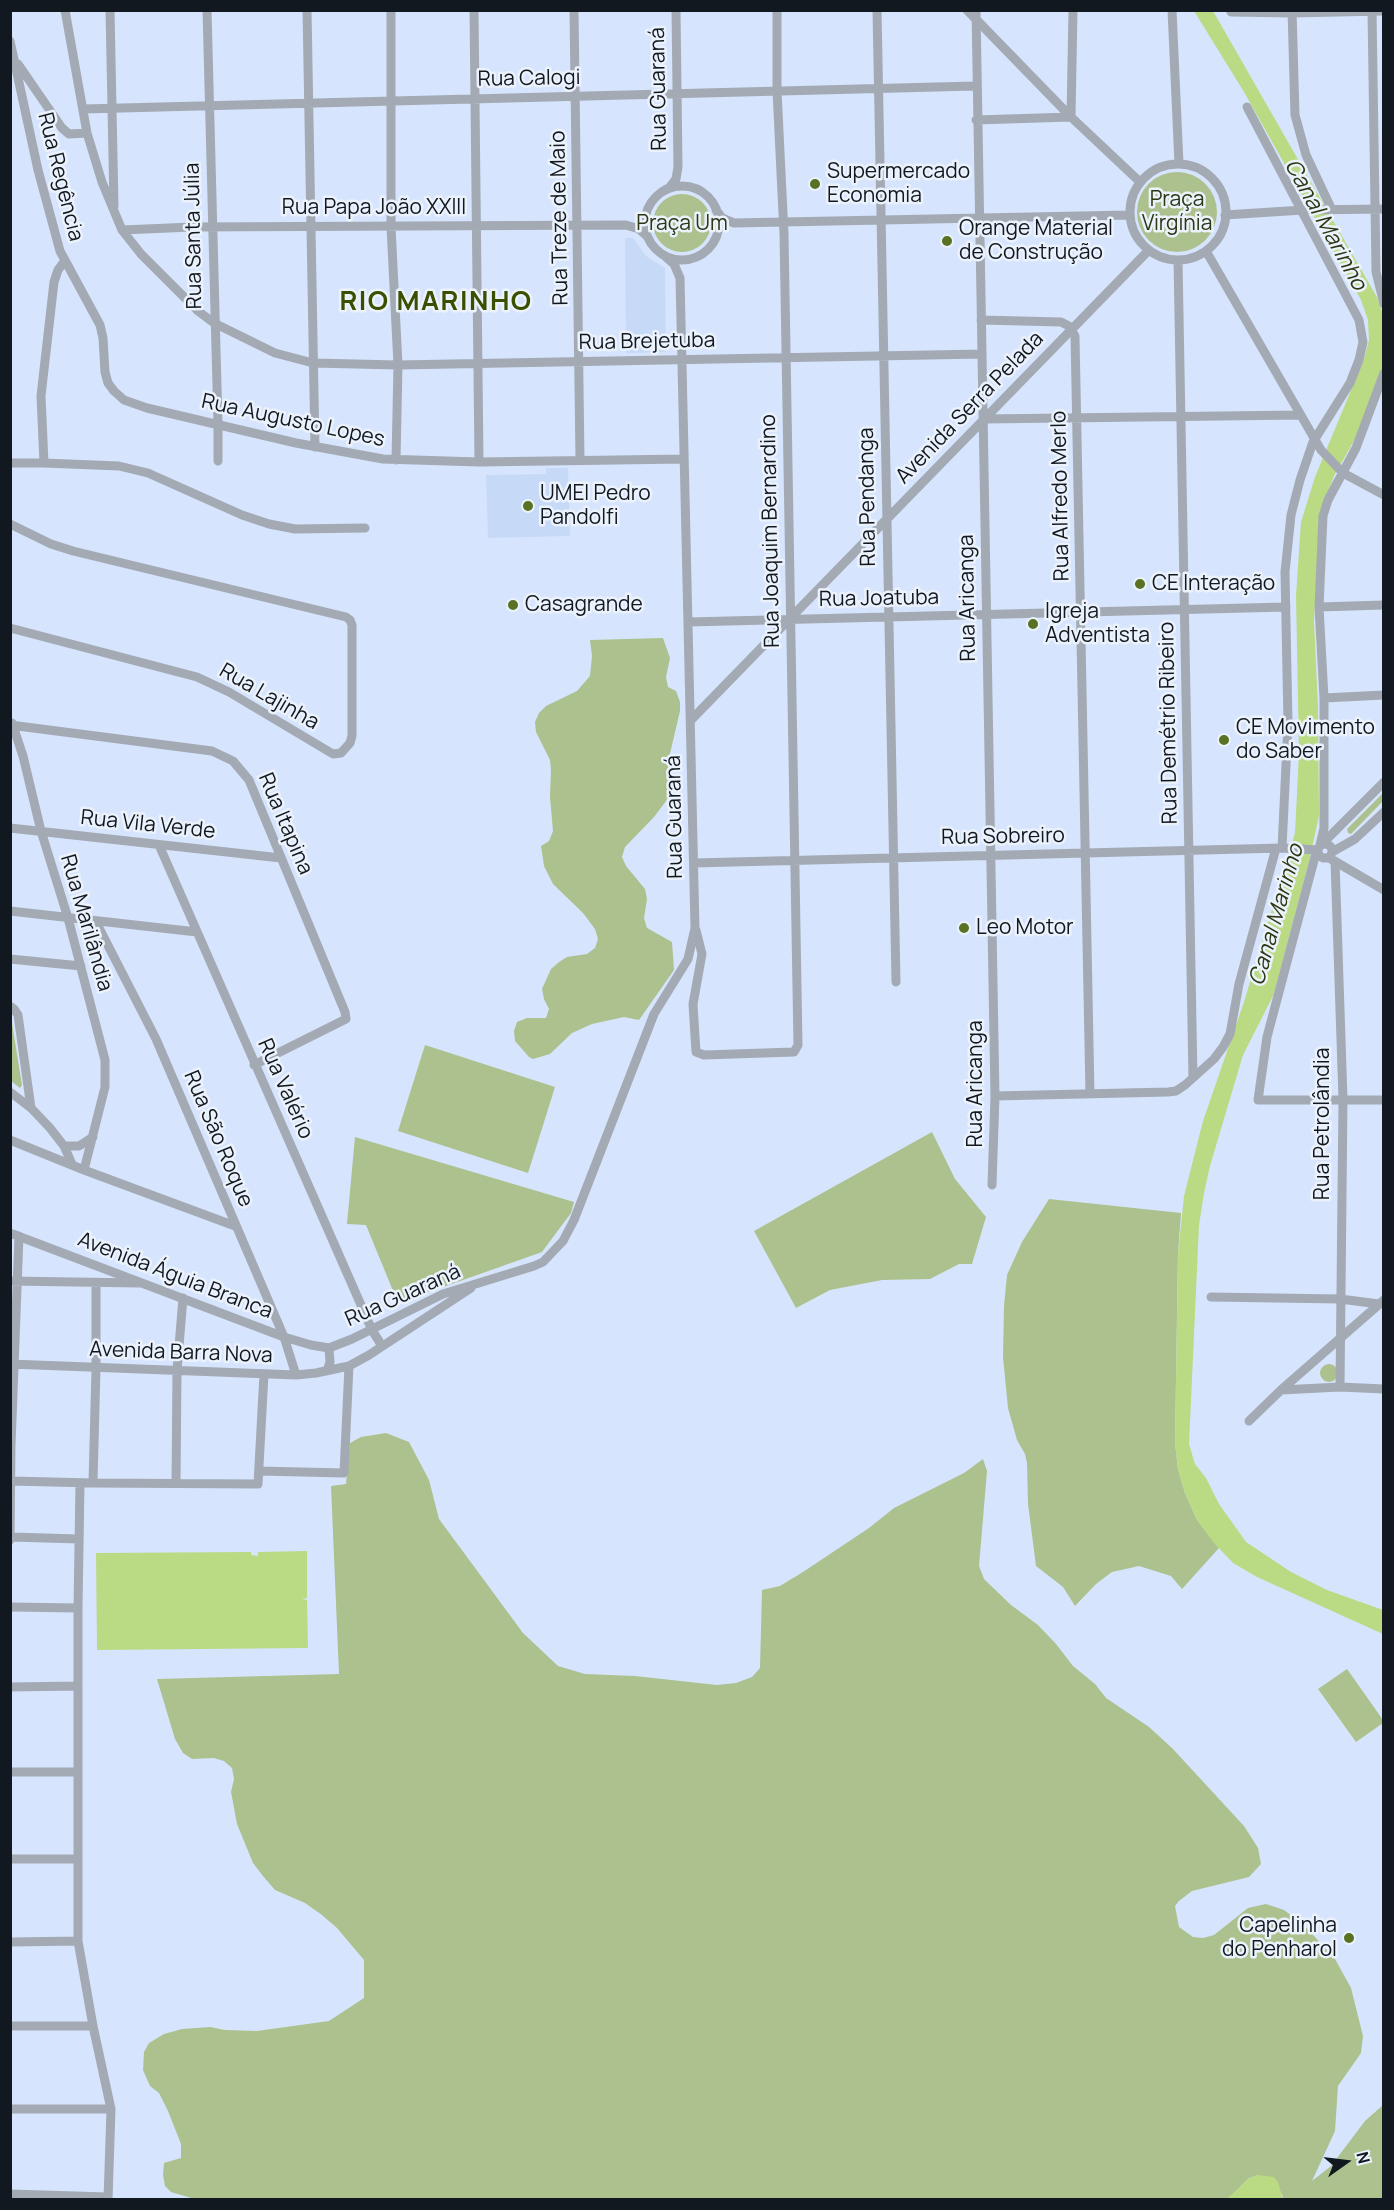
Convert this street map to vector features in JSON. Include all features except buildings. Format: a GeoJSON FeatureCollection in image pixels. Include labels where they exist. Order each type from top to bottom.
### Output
{"type":"FeatureCollection","features":[{"type":"Feature","properties":{"kind":"street","name":"Rua Brejetuba"},"geometry":{"type":"LineString","coordinates":[[65,10],[87,133],[114,214],[122,230],[157,271],[198,311],[214,323],[275,353],[313,363],[398,365],[982,354]]}},
{"type":"Feature","properties":{"kind":"street"},"geometry":{"type":"LineString","coordinates":[[110,10],[114,214]]}},
{"type":"Feature","properties":{"kind":"street","name":"Rua Santa Júlia"},"geometry":{"type":"LineString","coordinates":[[207,10],[218,461]]}},
{"type":"Feature","properties":{"kind":"street"},"geometry":{"type":"LineString","coordinates":[[307,10],[315,447]]}},
{"type":"Feature","properties":{"kind":"street"},"geometry":{"type":"LineString","coordinates":[[391,10],[391,227],[398,365],[396,460]]}},
{"type":"Feature","properties":{"kind":"street"},"geometry":{"type":"LineString","coordinates":[[474,10],[479,462]]}},
{"type":"Feature","properties":{"kind":"street","name":"Rua Treze de Maio"},"geometry":{"type":"LineString","coordinates":[[574,10],[580,460]]}},
{"type":"Feature","properties":{"kind":"street","name":"Rua Guaraná"},"geometry":{"type":"LineString","coordinates":[[669,188],[676,179],[678,167],[676,10]]}},
{"type":"Feature","properties":{"kind":"street","name":"Rua Joaquim Bernardino"},"geometry":{"type":"LineString","coordinates":[[694,928],[700,940],[702,954],[693,1004],[696,1052],[701,1055],[791,1054],[796,1050],[798,1045],[784,223],[777,91],[777,10]]}},
{"type":"Feature","properties":{"kind":"street","name":"Rua Pendanga"},"geometry":{"type":"LineString","coordinates":[[878,10],[896,982]]}},
{"type":"Feature","properties":{"kind":"street"},"geometry":{"type":"LineString","coordinates":[[967,10],[976,14],[1071,117],[1140,182]]}},
{"type":"Feature","properties":{"kind":"street"},"geometry":{"type":"LineString","coordinates":[[1071,117],[1073,10]]}},
{"type":"Feature","properties":{"kind":"street"},"geometry":{"type":"LineString","coordinates":[[1172,10],[1179,164]]}},
{"type":"Feature","properties":{"kind":"street"},"geometry":{"type":"LineString","coordinates":[[1231,11],[1383,11]]}},
{"type":"Feature","properties":{"kind":"street"},"geometry":{"type":"LineString","coordinates":[[1372,11],[1379,209],[1376,272],[1383,304]]}},
{"type":"Feature","properties":{"kind":"street"},"geometry":{"type":"LineString","coordinates":[[1292,12],[1295,115],[1306,155],[1330,210]]}},
{"type":"Feature","properties":{"kind":"street","name":"Rua Aricanga"},"geometry":{"type":"LineString","coordinates":[[976,14],[975,86],[980,218],[995,1096],[992,1185]]}},
{"type":"Feature","properties":{"kind":"street","name":"Rua Regência"},"geometry":{"type":"LineString","coordinates":[[10,40],[38,170],[64,262],[54,282],[41,396],[44,462]]}},
{"type":"Feature","properties":{"kind":"street"},"geometry":{"type":"LineString","coordinates":[[12,57],[62,128],[69,134],[87,133]]}},
{"type":"Feature","properties":{"kind":"street","name":"Rua Calogi"},"geometry":{"type":"LineString","coordinates":[[83,109],[975,86]]}},
{"type":"Feature","properties":{"kind":"street"},"geometry":{"type":"LineString","coordinates":[[995,1096],[1172,1092],[1193,1078],[1219,1053],[1230,1034],[1239,984],[1282,848],[1288,723],[1286,552],[1291,515],[1314,441],[1350,384],[1363,342],[1359,320],[1305,210],[1247,107]]}},
{"type":"Feature","properties":{"kind":"street"},"geometry":{"type":"LineString","coordinates":[[976,120],[1071,117]]}},
{"type":"Feature","properties":{"kind":"street"},"geometry":{"type":"LineString","coordinates":[[1179,164],[1196,168],[1215,182],[1223,197],[1226,215],[1220,235],[1206,251],[1193,258],[1178,260],[1165,258],[1149,250],[1136,235],[1130,215],[1132,198],[1140,182],[1157,168],[1179,164]]}},
{"type":"Feature","properties":{"kind":"street","name":"Rua Guaraná"},"geometry":{"type":"LineString","coordinates":[[678,167],[689,187]]}},
{"type":"Feature","properties":{"kind":"street"},"geometry":{"type":"LineString","coordinates":[[626,225],[638,220],[647,211],[655,197],[669,188],[689,187],[707,197],[726,220],[740,223],[1130,215]]}},
{"type":"Feature","properties":{"kind":"street"},"geometry":{"type":"LineString","coordinates":[[1226,215],[1305,210],[1379,209]]}},
{"type":"Feature","properties":{"kind":"street"},"geometry":{"type":"LineString","coordinates":[[680,283],[685,269],[711,246],[717,235],[719,223],[716,210]]}},
{"type":"Feature","properties":{"kind":"street"},"geometry":{"type":"LineString","coordinates":[[647,211],[645,224],[647,236],[656,250],[666,257],[682,260],[698,256]]}},
{"type":"Feature","properties":{"kind":"street"},"geometry":{"type":"LineString","coordinates":[[717,235],[728,226],[740,223]]}},
{"type":"Feature","properties":{"kind":"street","name":"Rua Papa João XXIII"},"geometry":{"type":"LineString","coordinates":[[122,230],[213,227],[578,224],[626,225],[639,229],[647,236]]}},
{"type":"Feature","properties":{"kind":"street","name":"Avenida Serra Pelada"},"geometry":{"type":"LineString","coordinates":[[691,720],[1149,250]]}},
{"type":"Feature","properties":{"kind":"street"},"geometry":{"type":"LineString","coordinates":[[1206,251],[1314,441],[1341,471],[1383,495]]}},
{"type":"Feature","properties":{"kind":"street","name":"Rua Guaraná"},"geometry":{"type":"LineString","coordinates":[[329,1348],[372,1330],[443,1294],[543,1262],[569,1232],[654,1014],[688,959],[694,928],[694,863],[680,283],[677,268],[666,257]]}},
{"type":"Feature","properties":{"kind":"street","name":"Rua Demétrio Ribeiro"},"geometry":{"type":"LineString","coordinates":[[1178,260],[1193,1078]]}},
{"type":"Feature","properties":{"kind":"street","name":"Rua Augusto Lopes"},"geometry":{"type":"LineString","coordinates":[[64,262],[100,325],[108,382],[114,392],[124,400],[147,408],[364,457],[479,462],[684,459]]}},
{"type":"Feature","properties":{"kind":"street"},"geometry":{"type":"LineString","coordinates":[[981,320],[1061,322],[1072,330]]}},
{"type":"Feature","properties":{"kind":"street","name":"Rua Alfredo Merlo"},"geometry":{"type":"LineString","coordinates":[[1072,330],[1075,340],[1077,418],[1090,1094]]}},
{"type":"Feature","properties":{"kind":"street"},"geometry":{"type":"LineString","coordinates":[[1328,830],[1319,607],[1323,516],[1341,471],[1356,448],[1378,402],[1383,373]]}},
{"type":"Feature","properties":{"kind":"street"},"geometry":{"type":"LineString","coordinates":[[984,420],[1300,415]]}},
{"type":"Feature","properties":{"kind":"street"},"geometry":{"type":"LineString","coordinates":[[10,464],[44,462],[119,466],[148,473],[242,515],[282,527],[311,530],[365,528]]}},
{"type":"Feature","properties":{"kind":"street","name":"Rua Lajinha"},"geometry":{"type":"LineString","coordinates":[[10,524],[51,544],[72,551],[350,620],[352,736],[346,749],[333,754],[229,692],[196,677],[10,628]]}},
{"type":"Feature","properties":{"kind":"street"},"geometry":{"type":"LineString","coordinates":[[1319,607],[1383,606]]}},
{"type":"Feature","properties":{"kind":"street","name":"Rua Joatuba"},"geometry":{"type":"LineString","coordinates":[[688,622],[1286,607]]}},
{"type":"Feature","properties":{"kind":"street"},"geometry":{"type":"LineString","coordinates":[[1324,698],[1383,695]]}},
{"type":"Feature","properties":{"kind":"street","name":"Rua Marilândia"},"geometry":{"type":"LineString","coordinates":[[12,724],[23,756],[41,831],[68,918],[105,1060],[105,1087],[84,1170]]}},
{"type":"Feature","properties":{"kind":"street","name":"Rua Itapina"},"geometry":{"type":"LineString","coordinates":[[12,724],[199,748],[233,761],[249,780],[346,1019],[254,1065]]}},
{"type":"Feature","properties":{"kind":"street"},"geometry":{"type":"LineString","coordinates":[[1383,782],[1328,830],[1317,848],[1267,1037],[1258,1100],[1383,1100]]}},
{"type":"Feature","properties":{"kind":"street"},"geometry":{"type":"LineString","coordinates":[[1332,857],[1383,812]]}},
{"type":"Feature","properties":{"kind":"street","name":"Rua Vila Verde"},"geometry":{"type":"LineString","coordinates":[[10,828],[281,858]]}},
{"type":"Feature","properties":{"kind":"street","name":"Rua Valério"},"geometry":{"type":"LineString","coordinates":[[159,845],[254,1065],[372,1330],[382,1346]]}},
{"type":"Feature","properties":{"kind":"street"},"geometry":{"type":"LineString","coordinates":[[1317,848],[1329,845],[1332,857],[1383,890]]}},
{"type":"Feature","properties":{"kind":"street","name":"Rua Sobreiro"},"geometry":{"type":"LineString","coordinates":[[694,863],[1317,848]]}},
{"type":"Feature","properties":{"kind":"street","name":"Rua Petrolândia"},"geometry":{"type":"LineString","coordinates":[[1332,857],[1343,1099],[1340,1387]]}},
{"type":"Feature","properties":{"kind":"street"},"geometry":{"type":"LineString","coordinates":[[10,911],[197,932]]}},
{"type":"Feature","properties":{"kind":"street","name":"Rua São Roque"},"geometry":{"type":"LineString","coordinates":[[96,922],[156,1039],[284,1337],[296,1375]]}},
{"type":"Feature","properties":{"kind":"street"},"geometry":{"type":"LineString","coordinates":[[10,959],[81,966]]}},
{"type":"Feature","properties":{"kind":"street"},"geometry":{"type":"LineString","coordinates":[[10,1006],[18,1015],[31,1108]]}},
{"type":"Feature","properties":{"kind":"street"},"geometry":{"type":"LineString","coordinates":[[10,1092],[31,1108],[64,1146],[72,1164]]}},
{"type":"Feature","properties":{"kind":"street"},"geometry":{"type":"LineString","coordinates":[[64,1146],[79,1146],[93,1137]]}},
{"type":"Feature","properties":{"kind":"street"},"geometry":{"type":"LineString","coordinates":[[10,1140],[235,1226]]}},
{"type":"Feature","properties":{"kind":"street"},"geometry":{"type":"LineString","coordinates":[[15,1235],[11,1539],[79,1539]]}},
{"type":"Feature","properties":{"kind":"street","name":"Avenida Águia Branca"},"geometry":{"type":"LineString","coordinates":[[15,1235],[145,1282],[284,1337],[329,1348]]}},
{"type":"Feature","properties":{"kind":"street","name":"Rua Guaraná"},"geometry":{"type":"LineString","coordinates":[[349,1366],[458,1296],[493,1278]]}},
{"type":"Feature","properties":{"kind":"street"},"geometry":{"type":"LineString","coordinates":[[14,1281],[145,1282]]}},
{"type":"Feature","properties":{"kind":"street"},"geometry":{"type":"LineString","coordinates":[[93,1483],[96,1283]]}},
{"type":"Feature","properties":{"kind":"street"},"geometry":{"type":"LineString","coordinates":[[1211,1297],[1381,1302]]}},
{"type":"Feature","properties":{"kind":"street"},"geometry":{"type":"LineString","coordinates":[[176,1483],[177,1370],[183,1298]]}},
{"type":"Feature","properties":{"kind":"street"},"geometry":{"type":"LineString","coordinates":[[1249,1421],[1381,1302]]}},
{"type":"Feature","properties":{"kind":"street"},"geometry":{"type":"LineString","coordinates":[[327,1371],[330,1362],[329,1348]]}},
{"type":"Feature","properties":{"kind":"street","name":"Avenida Barra Nova"},"geometry":{"type":"LineString","coordinates":[[13,1364],[296,1375],[349,1366]]}},
{"type":"Feature","properties":{"kind":"street"},"geometry":{"type":"LineString","coordinates":[[258,1471],[344,1473],[349,1366]]}},
{"type":"Feature","properties":{"kind":"street"},"geometry":{"type":"LineString","coordinates":[[11,1480],[80,1483],[258,1484],[264,1374]]}},
{"type":"Feature","properties":{"kind":"street"},"geometry":{"type":"LineString","coordinates":[[1281,1390],[1340,1387],[1383,1389]]}},
{"type":"Feature","properties":{"kind":"street"},"geometry":{"type":"LineString","coordinates":[[10,2194],[108,2198],[111,2109],[78,1941],[80,1483]]}},
{"type":"Feature","properties":{"kind":"street"},"geometry":{"type":"LineString","coordinates":[[10,1607],[78,1608]]}},
{"type":"Feature","properties":{"kind":"street"},"geometry":{"type":"LineString","coordinates":[[10,1687],[78,1686]]}},
{"type":"Feature","properties":{"kind":"street"},"geometry":{"type":"LineString","coordinates":[[10,1772],[78,1772]]}},
{"type":"Feature","properties":{"kind":"street"},"geometry":{"type":"LineString","coordinates":[[10,1859],[78,1859]]}},
{"type":"Feature","properties":{"kind":"street"},"geometry":{"type":"LineString","coordinates":[[10,1942],[78,1941]]}},
{"type":"Feature","properties":{"kind":"street"},"geometry":{"type":"LineString","coordinates":[[10,2026],[93,2026]]}},
{"type":"Feature","properties":{"kind":"street"},"geometry":{"type":"LineString","coordinates":[[10,2109],[111,2109]]}},
{"type":"Feature","properties":{"kind":"shaded area"},"geometry":{"type":"Polygon","coordinates":[[[625,238],[633,238],[646,256],[665,268],[666,352],[626,353],[625,238]]]}},
{"type":"Feature","properties":{"kind":"shaded area","name":"UMEI Pedro Pandolfi"},"geometry":{"type":"Polygon","coordinates":[[[546,468],[568,468],[570,536],[488,538],[486,475],[546,474],[546,468]]]}},
{"type":"Feature","properties":{"kind":"green space","name":"Praça Virgínia"},"geometry":{"type":"Polygon","coordinates":[[[1177,172],[1192,175],[1205,184],[1214,197],[1217,212],[1214,227],[1205,240],[1192,249],[1177,252],[1162,249],[1149,240],[1140,227],[1137,212],[1140,197],[1149,184],[1162,175],[1177,172]]]}},
{"type":"Feature","properties":{"kind":"green space","name":"Praça Um"},"geometry":{"type":"Polygon","coordinates":[[[676,194],[688,194],[703,202],[711,217],[711,229],[703,244],[688,252],[676,252],[661,244],[653,229],[653,217],[661,202],[676,194]]]}},
{"type":"Feature","properties":{"kind":"green space"},"geometry":{"type":"Polygon","coordinates":[[[663,638],[670,658],[666,677],[668,687],[676,691],[680,702],[668,762],[670,792],[654,817],[625,847],[622,857],[626,866],[645,889],[647,899],[644,918],[647,928],[672,942],[674,970],[639,1020],[624,1017],[592,1024],[572,1033],[550,1054],[533,1059],[515,1041],[514,1031],[517,1022],[527,1018],[546,1018],[549,1009],[542,989],[551,969],[567,957],[587,954],[595,948],[598,939],[595,929],[583,913],[553,884],[544,866],[541,846],[549,841],[553,831],[550,797],[551,770],[550,760],[536,732],[535,722],[539,713],[546,706],[577,691],[590,676],[592,656],[590,640],[663,638]]]}},
{"type":"Feature","properties":{"kind":"green space"},"geometry":{"type":"Polygon","coordinates":[[[1382,794],[1383,801],[1351,834],[1348,833],[1347,829],[1382,794]]]}},
{"type":"Feature","properties":{"kind":"green space"},"geometry":{"type":"Polygon","coordinates":[[[11,1017],[22,1085],[20,1088],[11,1081],[11,1017]]]}},
{"type":"Feature","properties":{"kind":"green space"},"geometry":{"type":"Polygon","coordinates":[[[425,1045],[555,1087],[528,1173],[398,1131],[425,1045]]]}},
{"type":"Feature","properties":{"kind":"green space"},"geometry":{"type":"Polygon","coordinates":[[[932,1132],[955,1179],[986,1217],[972,1264],[959,1264],[930,1279],[882,1280],[830,1290],[796,1308],[754,1231],[932,1132]]]}},
{"type":"Feature","properties":{"kind":"green space"},"geometry":{"type":"Polygon","coordinates":[[[355,1137],[574,1202],[571,1213],[542,1252],[398,1303],[366,1225],[347,1224],[355,1137]]]}},
{"type":"Feature","properties":{"kind":"green space"},"geometry":{"type":"Polygon","coordinates":[[[1049,1199],[1181,1213],[1178,1253],[1175,1443],[1178,1469],[1185,1493],[1197,1520],[1219,1548],[1182,1589],[1171,1576],[1139,1566],[1112,1572],[1096,1584],[1075,1606],[1063,1587],[1036,1566],[1028,1504],[1027,1463],[1017,1440],[1008,1408],[1003,1357],[1004,1306],[1007,1275],[1022,1242],[1049,1199]]]}},
{"type":"Feature","properties":{"kind":"green space"},"geometry":{"type":"Polygon","coordinates":[[[1325,1364],[1333,1364],[1338,1369],[1336,1380],[1325,1382],[1320,1377],[1320,1369],[1325,1364]]]}},
{"type":"Feature","properties":{"kind":"green space"},"geometry":{"type":"Polygon","coordinates":[[[386,1433],[409,1442],[429,1480],[439,1519],[523,1633],[558,1666],[585,1674],[635,1676],[717,1685],[736,1683],[752,1677],[760,1668],[762,1590],[780,1586],[869,1528],[894,1508],[964,1473],[983,1459],[987,1471],[979,1566],[984,1579],[1011,1605],[1038,1625],[1073,1666],[1095,1684],[1106,1698],[1149,1727],[1172,1748],[1244,1826],[1258,1848],[1261,1864],[1249,1877],[1192,1891],[1179,1901],[1175,1906],[1179,1927],[1193,1937],[1203,1938],[1214,1935],[1248,1908],[1266,1904],[1284,1910],[1304,1925],[1335,1959],[1351,1988],[1363,2036],[1361,2053],[1338,2086],[1335,2131],[1312,2181],[1331,2166],[1365,2121],[1383,2105],[1383,2199],[1283,2199],[1282,2194],[1259,2175],[1249,2178],[1227,2200],[195,2199],[171,2192],[165,2186],[164,2163],[181,2158],[181,2144],[159,2093],[150,2086],[143,2070],[144,2052],[149,2043],[164,2034],[182,2029],[210,2027],[257,2031],[329,2021],[364,1998],[364,1960],[337,1928],[305,1903],[275,1890],[253,1863],[237,1824],[231,1792],[234,1779],[232,1768],[224,1761],[214,1758],[192,1759],[183,1753],[175,1739],[157,1679],[339,1674],[331,1486],[346,1484],[350,1443],[361,1437],[386,1433]]]}},
{"type":"Feature","properties":{"kind":"green space"},"geometry":{"type":"Polygon","coordinates":[[[1347,1669],[1383,1720],[1383,1723],[1356,1742],[1318,1689],[1347,1669]]]}},
{"type":"Feature","properties":{"kind":"water","name":"Canal Marinho"},"geometry":{"type":"Polygon","coordinates":[[[1194,11],[1213,11],[1378,299],[1383,315],[1384,364],[1359,432],[1334,476],[1320,513],[1314,621],[1319,816],[1274,994],[1243,1055],[1204,1193],[1199,1225],[1189,1444],[1195,1464],[1206,1478],[1219,1504],[1246,1542],[1291,1572],[1327,1590],[1383,1610],[1383,1634],[1257,1577],[1233,1563],[1197,1520],[1185,1493],[1178,1469],[1175,1443],[1178,1253],[1184,1196],[1203,1121],[1244,1002],[1295,833],[1299,753],[1296,596],[1301,522],[1315,477],[1364,359],[1369,340],[1368,320],[1361,300],[1244,92],[1194,11]]]}},
{"type":"Feature","properties":{"kind":"water"},"geometry":{"type":"Polygon","coordinates":[[[307,1551],[307,1598],[302,1599],[307,1600],[308,1648],[97,1650],[96,1553],[251,1552],[251,1555],[258,1556],[258,1552],[307,1551]]]}},
{"type":"Feature","properties":{"kind":"water"},"geometry":{"type":"Polygon","coordinates":[[[1258,2175],[1274,2177],[1278,2182],[1283,2199],[1227,2199],[1249,2178],[1258,2175]]]}},
{"type":"Feature","properties":{"kind":"place","name":"Supermercado Economia"},"geometry":{"type":"Point","coordinates":[815,184]}},
{"type":"Feature","properties":{"kind":"place","name":"Orange Material de Construção"},"geometry":{"type":"Point","coordinates":[947,241]}},
{"type":"Feature","properties":{"kind":"place","name":"UMEI Pedro Pandolfi"},"geometry":{"type":"Point","coordinates":[528,506]}},
{"type":"Feature","properties":{"kind":"place","name":"CE Interação"},"geometry":{"type":"Point","coordinates":[1140,584]}},
{"type":"Feature","properties":{"kind":"place","name":"Casagrande"},"geometry":{"type":"Point","coordinates":[513,605]}},
{"type":"Feature","properties":{"kind":"place","name":"Igreja Adventista"},"geometry":{"type":"Point","coordinates":[1033,624]}},
{"type":"Feature","properties":{"kind":"place","name":"CE Movimento do Saber"},"geometry":{"type":"Point","coordinates":[1224,740]}},
{"type":"Feature","properties":{"kind":"place","name":"Leo Motor"},"geometry":{"type":"Point","coordinates":[964,928]}},
{"type":"Feature","properties":{"kind":"place","name":"Capelinha do Penharol"},"geometry":{"type":"Point","coordinates":[1349,1938]}},
{"type":"Feature","properties":{"kind":"district","name":"RIO MARINHO"},"geometry":{"type":"Point","coordinates":[436,302]}}]}
